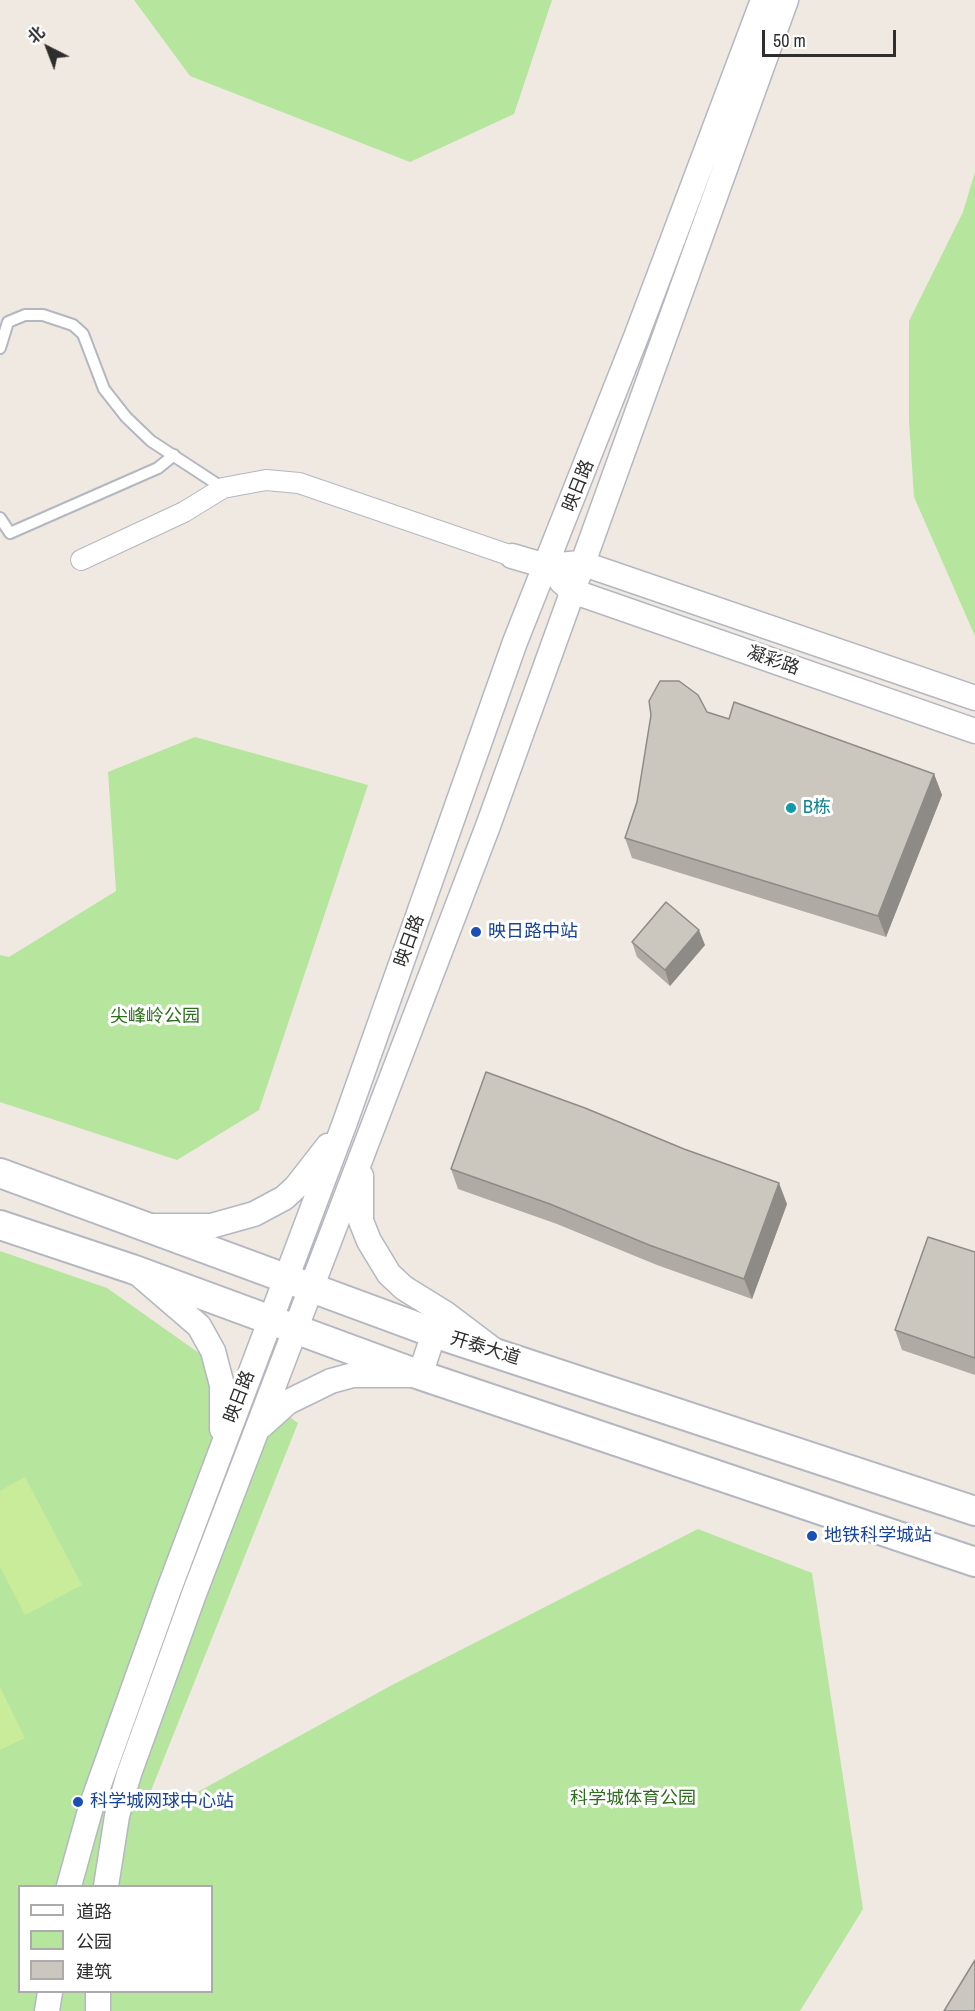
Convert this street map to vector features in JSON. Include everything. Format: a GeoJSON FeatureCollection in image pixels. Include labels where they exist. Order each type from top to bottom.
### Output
{"type":"FeatureCollection","features":[{"type":"Feature","properties":{"kind":"main road","name":"开泰大道"},"geometry":{"type":"LineString","coordinates":[[0,1173],[434,1334],[498,1353],[975,1511]]}},
{"type":"Feature","properties":{"kind":"main road"},"geometry":{"type":"LineString","coordinates":[[0,1225],[132,1269],[420,1375],[975,1562]]}},
{"type":"Feature","properties":{"kind":"street","name":"映日路"},"geometry":{"type":"LineString","coordinates":[[106,1885],[117,1816],[129,1774],[256,1430],[283,1326],[286,1279],[344,1125],[508,663],[636,338],[763,0]]}},
{"type":"Feature","properties":{"kind":"street","name":"映日路"},"geometry":{"type":"LineString","coordinates":[[70,1885],[101,1778],[222,1442],[283,1326],[312,1288],[484,836],[786,0]]}},
{"type":"Feature","properties":{"kind":"street"},"geometry":{"type":"LineString","coordinates":[[81,560],[184,512],[223,488],[266,480],[299,483],[546,566],[581,563]]}},
{"type":"Feature","properties":{"kind":"street","name":"凝彩路"},"geometry":{"type":"LineString","coordinates":[[581,563],[975,698]]}},
{"type":"Feature","properties":{"kind":"street"},"geometry":{"type":"LineString","coordinates":[[546,566],[572,591]]}},
{"type":"Feature","properties":{"kind":"street","name":"凝彩路"},"geometry":{"type":"LineString","coordinates":[[572,591],[975,730]]}},
{"type":"Feature","properties":{"kind":"street"},"geometry":{"type":"LineString","coordinates":[[144,1226],[211,1226],[241,1219],[268,1208],[296,1187],[344,1125]]}},
{"type":"Feature","properties":{"kind":"street"},"geometry":{"type":"LineString","coordinates":[[365,1147],[361,1173],[361,1221],[369,1241],[388,1274],[404,1288],[446,1314],[498,1353]]}},
{"type":"Feature","properties":{"kind":"street"},"geometry":{"type":"LineString","coordinates":[[132,1269],[199,1326],[213,1351],[222,1385],[222,1442]]}},
{"type":"Feature","properties":{"kind":"street"},"geometry":{"type":"LineString","coordinates":[[256,1430],[288,1402],[332,1381],[353,1375],[420,1375],[434,1334]]}},
{"type":"Feature","properties":{"kind":"street"},"geometry":{"type":"LineString","coordinates":[[47,2011],[50,1993]]}},
{"type":"Feature","properties":{"kind":"street"},"geometry":{"type":"LineString","coordinates":[[98,1993],[98,2011]]}},
{"type":"Feature","properties":{"kind":"lane"},"geometry":{"type":"LineString","coordinates":[[0,348],[8,322],[25,315],[43,315],[73,325],[83,334],[104,390],[151,441],[223,488]]}},
{"type":"Feature","properties":{"kind":"lane"},"geometry":{"type":"LineString","coordinates":[[0,518],[10,533],[158,468],[174,455]]}},
{"type":"Feature","properties":{"kind":"green space"},"geometry":{"type":"Polygon","coordinates":[[[134,0],[552,0],[514,114],[410,162],[190,76],[134,0]]]}},
{"type":"Feature","properties":{"kind":"green space"},"geometry":{"type":"Polygon","coordinates":[[[975,172],[975,636],[914,497],[909,421],[909,321],[963,212],[975,172]]]}},
{"type":"Feature","properties":{"kind":"green space","name":"尖峰岭公园"},"geometry":{"type":"Polygon","coordinates":[[[195,737],[368,785],[259,1110],[177,1160],[0,1102],[0,955],[9,957],[116,891],[108,772],[195,737]]]}},
{"type":"Feature","properties":{"kind":"green space","name":"科学城体育公园"},"geometry":{"type":"Polygon","coordinates":[[[0,1251],[107,1288],[298,1423],[150,1793],[194,1794],[392,1685],[698,1529],[812,1573],[863,1909],[800,2011],[0,2011],[0,1251]]]}},
{"type":"Feature","properties":{"kind":"green space"},"geometry":{"type":"Polygon","coordinates":[[[25,1477],[82,1585],[25,1615],[0,1567],[0,1491],[25,1477]]]}},
{"type":"Feature","properties":{"kind":"green space"},"geometry":{"type":"Polygon","coordinates":[[[0,1687],[25,1738],[0,1750],[0,1687]]]}},
{"type":"Feature","properties":{"kind":"building","name":"B栋"},"geometry":{"type":"Polygon","coordinates":[[[660,681],[679,681],[698,695],[707,712],[729,719],[734,702],[934,774],[878,916],[625,838],[637,802],[651,715],[649,701],[660,681]]]}},
{"type":"Feature","properties":{"kind":"building"},"geometry":{"type":"Polygon","coordinates":[[[666,902],[699,930],[665,970],[632,942],[666,902]]]}},
{"type":"Feature","properties":{"kind":"building"},"geometry":{"type":"Polygon","coordinates":[[[486,1072],[585,1108],[684,1149],[779,1183],[744,1279],[649,1245],[550,1204],[451,1169],[486,1072]]]}},
{"type":"Feature","properties":{"kind":"building"},"geometry":{"type":"Polygon","coordinates":[[[928,1237],[975,1252],[975,1358],[895,1330],[928,1237]]]}},
{"type":"Feature","properties":{"kind":"building"},"geometry":{"type":"Polygon","coordinates":[[[975,1960],[975,2011],[944,2011],[975,1960]]]}},
{"type":"Feature","properties":{"kind":"place","name":"B栋"},"geometry":{"type":"Point","coordinates":[791,808]}},
{"type":"Feature","properties":{"kind":"place","name":"映日路中站"},"geometry":{"type":"Point","coordinates":[476,932]}},
{"type":"Feature","properties":{"kind":"place","name":"地铁科学城站"},"geometry":{"type":"Point","coordinates":[812,1536]}},
{"type":"Feature","properties":{"kind":"place","name":"科学城网球中心站"},"geometry":{"type":"Point","coordinates":[78,1802]}}]}
